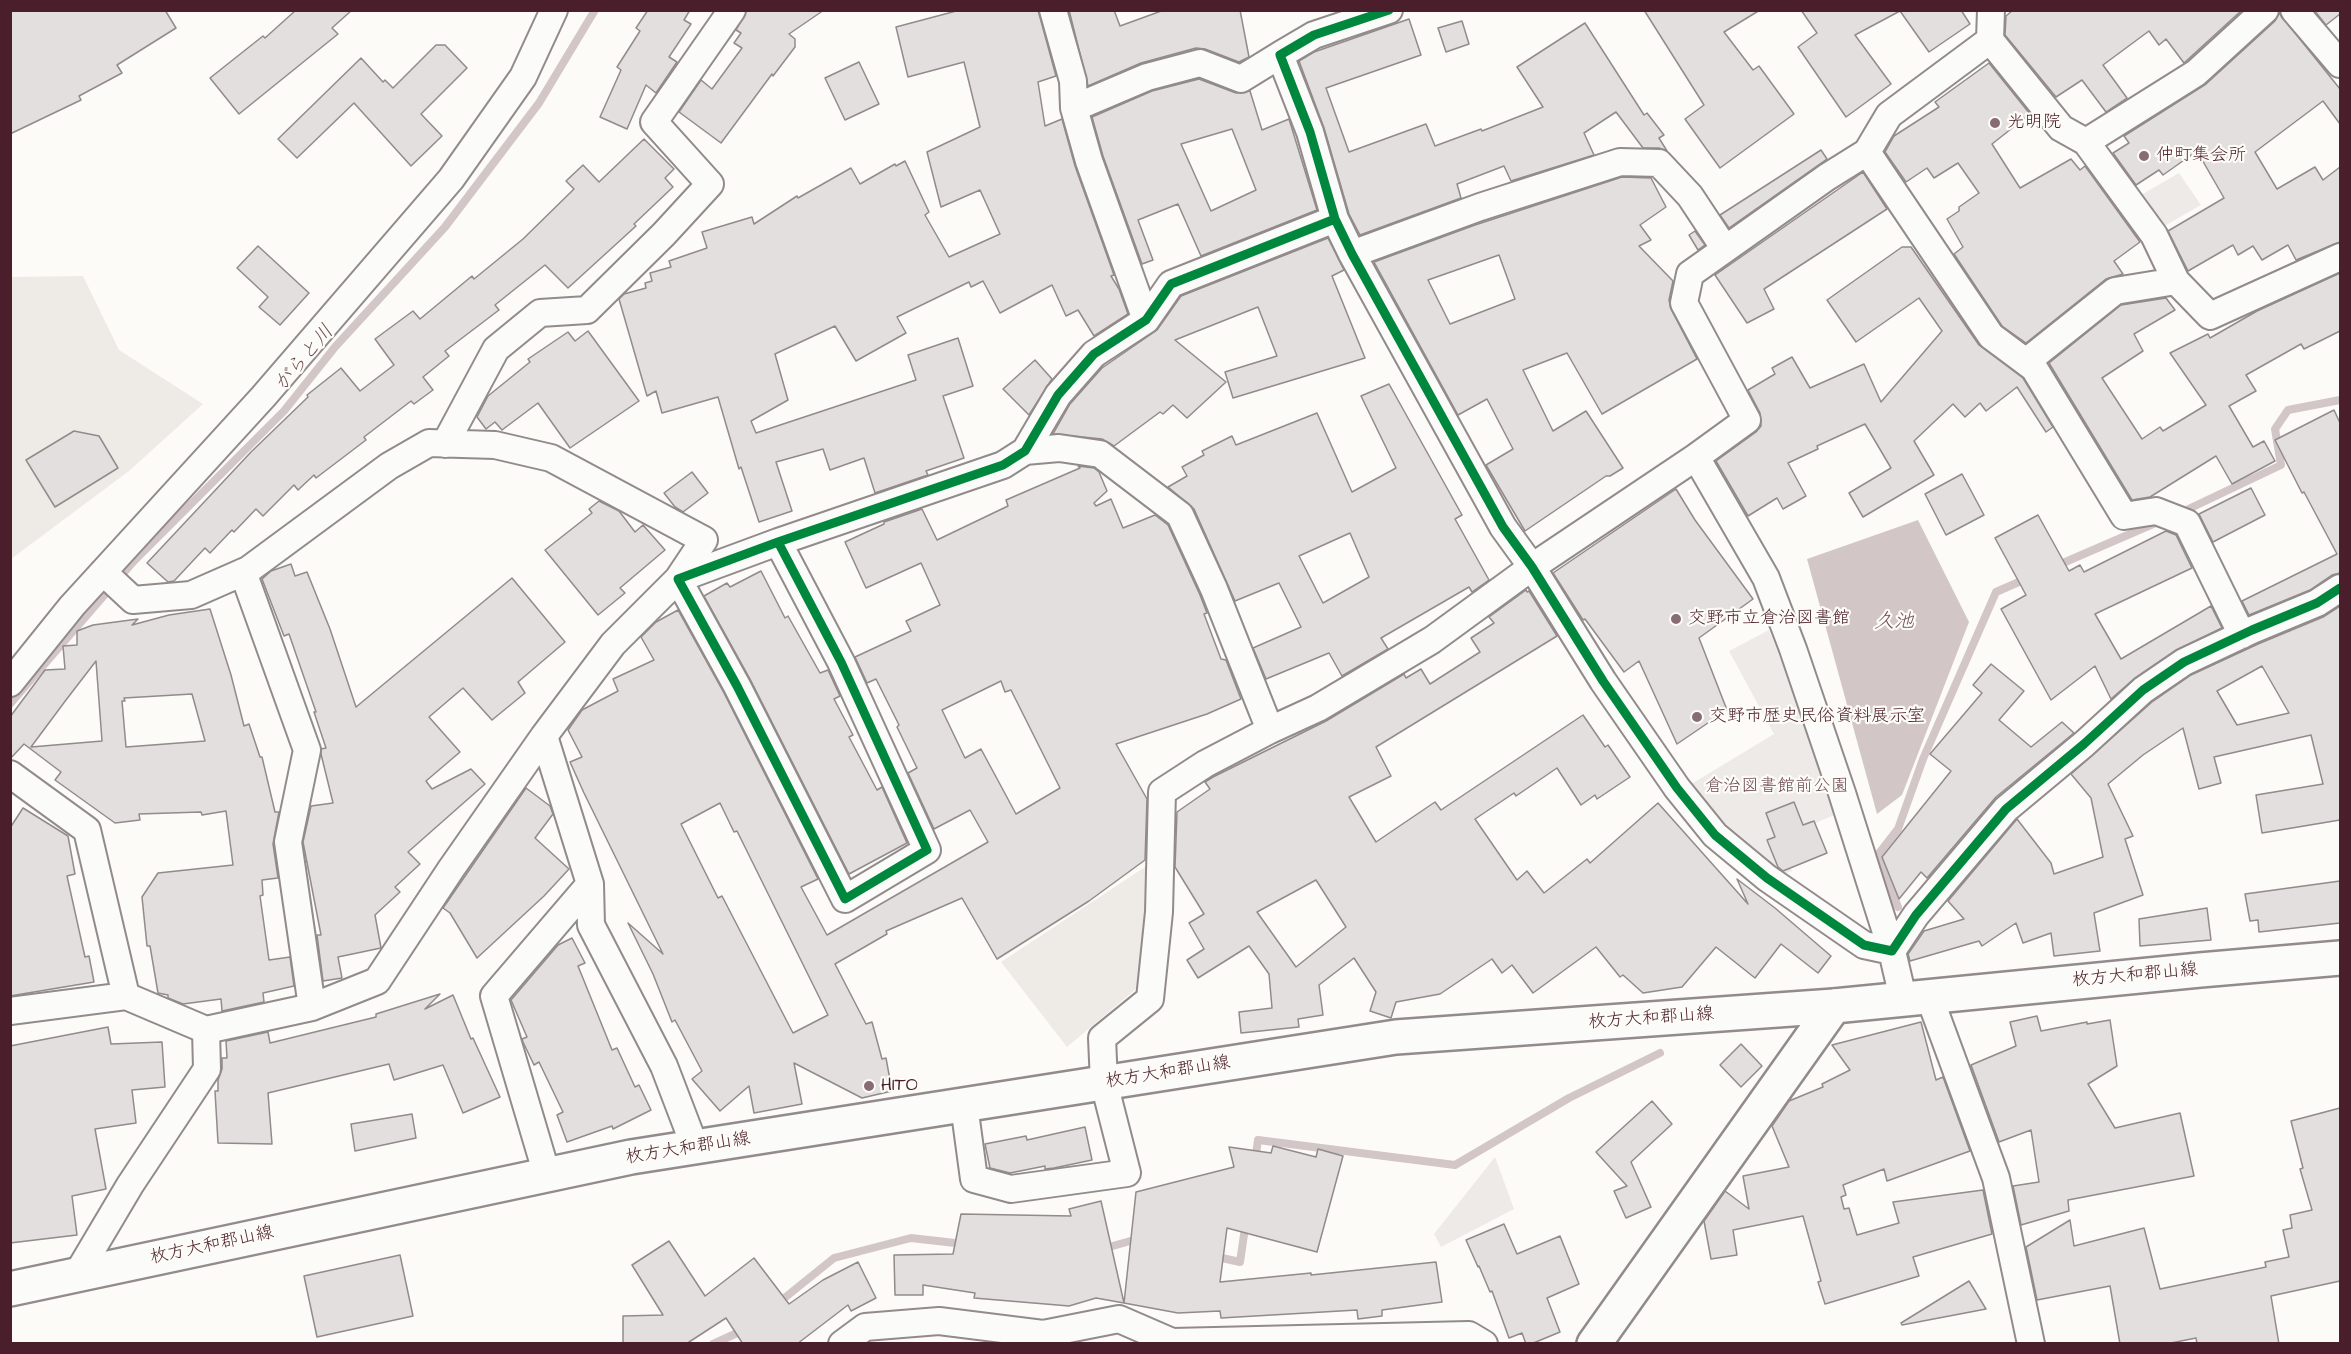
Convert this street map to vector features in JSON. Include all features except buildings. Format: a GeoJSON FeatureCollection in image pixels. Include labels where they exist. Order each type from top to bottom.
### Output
{"type":"FeatureCollection","features":[{"type":"Feature","properties":{"kind":"main road","name":"枚方大和郡山線"},"geometry":{"type":"LineString","coordinates":[[10,1289],[631,1157],[1396,1037],[1834,1006],[2340,958]]}},
{"type":"Feature","properties":{"kind":"main road"},"geometry":{"type":"LineString","coordinates":[[1594,1344],[1834,1006]]}},
{"type":"Feature","properties":{"kind":"street"},"geometry":{"type":"LineString","coordinates":[[10,683],[72,606],[113,581],[263,397],[451,179],[523,77],[554,10]]}},
{"type":"Feature","properties":{"kind":"street"},"geometry":{"type":"LineString","coordinates":[[444,444],[496,349],[540,313],[587,310],[664,234],[710,184],[654,122],[732,10]]}},
{"type":"Feature","properties":{"kind":"street"},"geometry":{"type":"LineString","coordinates":[[1053,10],[1073,81],[1074,108],[1089,161],[1146,320]]}},
{"type":"Feature","properties":{"kind":"street"},"geometry":{"type":"LineString","coordinates":[[1074,108],[1147,77],[1200,63],[1241,79],[1314,35],[1389,10]]}},
{"type":"Feature","properties":{"kind":"street"},"geometry":{"type":"LineString","coordinates":[[1991,10],[1990,40],[2061,128],[2086,142],[2154,235],[2176,281],[2210,316],[2340,257]]}},
{"type":"Feature","properties":{"kind":"street"},"geometry":{"type":"LineString","coordinates":[[2086,142],[2196,73],[2265,10]]}},
{"type":"Feature","properties":{"kind":"street"},"geometry":{"type":"LineString","coordinates":[[2294,10],[2340,64]]}},
{"type":"Feature","properties":{"kind":"street"},"geometry":{"type":"LineString","coordinates":[[964,1105],[974,1179],[1011,1189],[1127,1173],[1104,1083],[1102,1038],[1150,999],[1158,912],[1162,792],[1205,764],[1318,708],[1432,640],[1532,567],[1747,420],[1684,303],[1690,274],[1827,177],[1867,152],[1889,116],[1990,40]]}},
{"type":"Feature","properties":{"kind":"street"},"geometry":{"type":"LineString","coordinates":[[1280,55],[1310,132],[1335,219],[1352,254],[1503,527],[1532,567],[1603,681],[1677,788],[1715,835],[1767,878],[1864,945],[1892,951]]}},
{"type":"Feature","properties":{"kind":"street"},"geometry":{"type":"LineString","coordinates":[[1867,152],[1991,336],[2034,368],[2124,516],[2156,512],[2187,523],[2242,635]]}},
{"type":"Feature","properties":{"kind":"street"},"geometry":{"type":"LineString","coordinates":[[1352,254],[1480,207],[1620,162],[1659,163],[1690,196],[1725,249]]}},
{"type":"Feature","properties":{"kind":"street"},"geometry":{"type":"LineString","coordinates":[[678,579],[777,542],[1003,465],[1025,451],[1058,395],[1095,354],[1146,320],[1171,284],[1335,219]]}},
{"type":"Feature","properties":{"kind":"street"},"geometry":{"type":"LineString","coordinates":[[2026,362],[2115,291],[2176,281]]}},
{"type":"Feature","properties":{"kind":"street"},"geometry":{"type":"LineString","coordinates":[[10,1011],[126,996],[206,1030],[312,1007],[377,981],[451,869],[544,736],[613,644],[678,579],[704,540],[551,458],[495,445],[429,444],[389,466],[243,572],[191,595],[133,600],[113,581]]}},
{"type":"Feature","properties":{"kind":"street"},"geometry":{"type":"LineString","coordinates":[[1025,451],[1059,448],[1100,454],[1180,515],[1214,589],[1270,730]]}},
{"type":"Feature","properties":{"kind":"street"},"geometry":{"type":"LineString","coordinates":[[1696,457],[1766,578],[1832,761],[1892,951],[1916,997],[1996,1178],[2031,1344]]}},
{"type":"Feature","properties":{"kind":"street"},"geometry":{"type":"LineString","coordinates":[[678,579],[737,686],[845,899],[927,850],[841,662],[777,542]]}},
{"type":"Feature","properties":{"kind":"street"},"geometry":{"type":"LineString","coordinates":[[243,572],[307,750],[288,842],[312,1007]]}},
{"type":"Feature","properties":{"kind":"street"},"geometry":{"type":"LineString","coordinates":[[1892,951],[1916,915],[2007,809],[2084,744],[2142,690],[2184,662],[2317,603],[2340,588]]}},
{"type":"Feature","properties":{"kind":"street"},"geometry":{"type":"LineString","coordinates":[[544,736],[591,884],[591,925],[664,1065],[695,1147]]}},
{"type":"Feature","properties":{"kind":"street"},"geometry":{"type":"LineString","coordinates":[[10,774],[87,830],[126,996]]}},
{"type":"Feature","properties":{"kind":"street"},"geometry":{"type":"LineString","coordinates":[[547,1175],[494,996],[591,884]]}},
{"type":"Feature","properties":{"kind":"street"},"geometry":{"type":"LineString","coordinates":[[76,1276],[130,1185],[207,1069],[206,1030]]}},
{"type":"Feature","properties":{"kind":"street"},"geometry":{"type":"LineString","coordinates":[[842,1344],[865,1327],[939,1321],[988,1335],[1043,1334],[1119,1319],[1172,1343],[1469,1335],[1484,1344]]}},
{"type":"Feature","properties":{"kind":"shaded area"},"geometry":{"type":"Polygon","coordinates":[[[83,276],[119,350],[203,404],[129,471],[11,559],[11,277],[83,276]]]}},
{"type":"Feature","properties":{"kind":"shaded area"},"geometry":{"type":"Polygon","coordinates":[[[1148,865],[1147,973],[1136,989],[1067,1047],[1001,962],[1148,865]]]}},
{"type":"Feature","properties":{"kind":"green space"},"geometry":{"type":"Polygon","coordinates":[[[2179,173],[2201,205],[2156,231],[2136,198],[2179,173]]]}},
{"type":"Feature","properties":{"kind":"green space","name":"倉治図書館前公園"},"geometry":{"type":"Polygon","coordinates":[[[1769,630],[1842,812],[1779,838],[1792,871],[1777,877],[1743,848],[1688,786],[1774,734],[1729,651],[1769,630]]]}},
{"type":"Feature","properties":{"kind":"green space"},"geometry":{"type":"Polygon","coordinates":[[[1495,1157],[1514,1209],[1441,1247],[1434,1234],[1495,1157]]]}},
{"type":"Feature","properties":{"kind":"water","name":"久池"},"geometry":{"type":"Polygon","coordinates":[[[1918,520],[1969,622],[1902,795],[1877,814],[1807,559],[1918,520]]]}},
{"type":"Feature","properties":{"kind":"waterway","name":"がらと川"},"geometry":{"type":"LineString","coordinates":[[10,704],[134,561],[284,411],[335,347],[445,227],[539,103],[595,10]]}},
{"type":"Feature","properties":{"kind":"waterway"},"geometry":{"type":"LineString","coordinates":[[2178,514],[2281,465],[2275,429],[2288,410],[2340,400]]}},
{"type":"Feature","properties":{"kind":"waterway"},"geometry":{"type":"LineString","coordinates":[[2056,566],[2160,521]]}},
{"type":"Feature","properties":{"kind":"waterway"},"geometry":{"type":"LineString","coordinates":[[1898,907],[1877,856],[1898,829],[1923,759],[1996,592],[2028,578]]}},
{"type":"Feature","properties":{"kind":"waterway"},"geometry":{"type":"LineString","coordinates":[[1255,1161],[1258,1140],[1455,1165],[1569,1098],[1660,1053]]}},
{"type":"Feature","properties":{"kind":"waterway"},"geometry":{"type":"LineString","coordinates":[[1213,1256],[1240,1262],[1246,1221]]}},
{"type":"Feature","properties":{"kind":"waterway"},"geometry":{"type":"LineString","coordinates":[[777,1304],[834,1258],[911,1238],[964,1244]]}},
{"type":"Feature","properties":{"kind":"waterway"},"geometry":{"type":"LineString","coordinates":[[1102,1249],[1134,1240],[1142,1242]]}},
{"type":"Feature","properties":{"kind":"waterway"},"geometry":{"type":"LineString","coordinates":[[713,1344],[746,1329]]}},
{"type":"Feature","properties":{"kind":"cycle path"},"geometry":{"type":"LineString","coordinates":[[1389,10],[1314,35],[1280,55],[1310,132],[1335,219],[1352,254],[1503,527],[1532,567],[1603,681],[1677,788],[1715,835],[1767,878],[1864,945],[1892,951],[1916,915],[2006,809],[2084,744],[2143,690],[2184,662],[2317,603],[2340,588]]}},
{"type":"Feature","properties":{"kind":"cycle path"},"geometry":{"type":"LineString","coordinates":[[778,542],[841,662],[927,850],[845,899],[737,686],[678,579],[778,542],[1003,465],[1025,451],[1058,395],[1094,354],[1146,320],[1171,284],[1335,219]]}},
{"type":"Feature","properties":{"kind":"place","name":"光明院"},"geometry":{"type":"Point","coordinates":[1995,123]}},
{"type":"Feature","properties":{"kind":"place","name":"仲町集会所"},"geometry":{"type":"Point","coordinates":[2144,156]}},
{"type":"Feature","properties":{"kind":"place","name":"交野市立倉治図書館"},"geometry":{"type":"Point","coordinates":[1676,619]}},
{"type":"Feature","properties":{"kind":"place","name":"交野市歴史民俗資料展示室"},"geometry":{"type":"Point","coordinates":[1697,717]}},
{"type":"Feature","properties":{"kind":"place","name":"HITO"},"geometry":{"type":"Point","coordinates":[869,1086]}}]}
